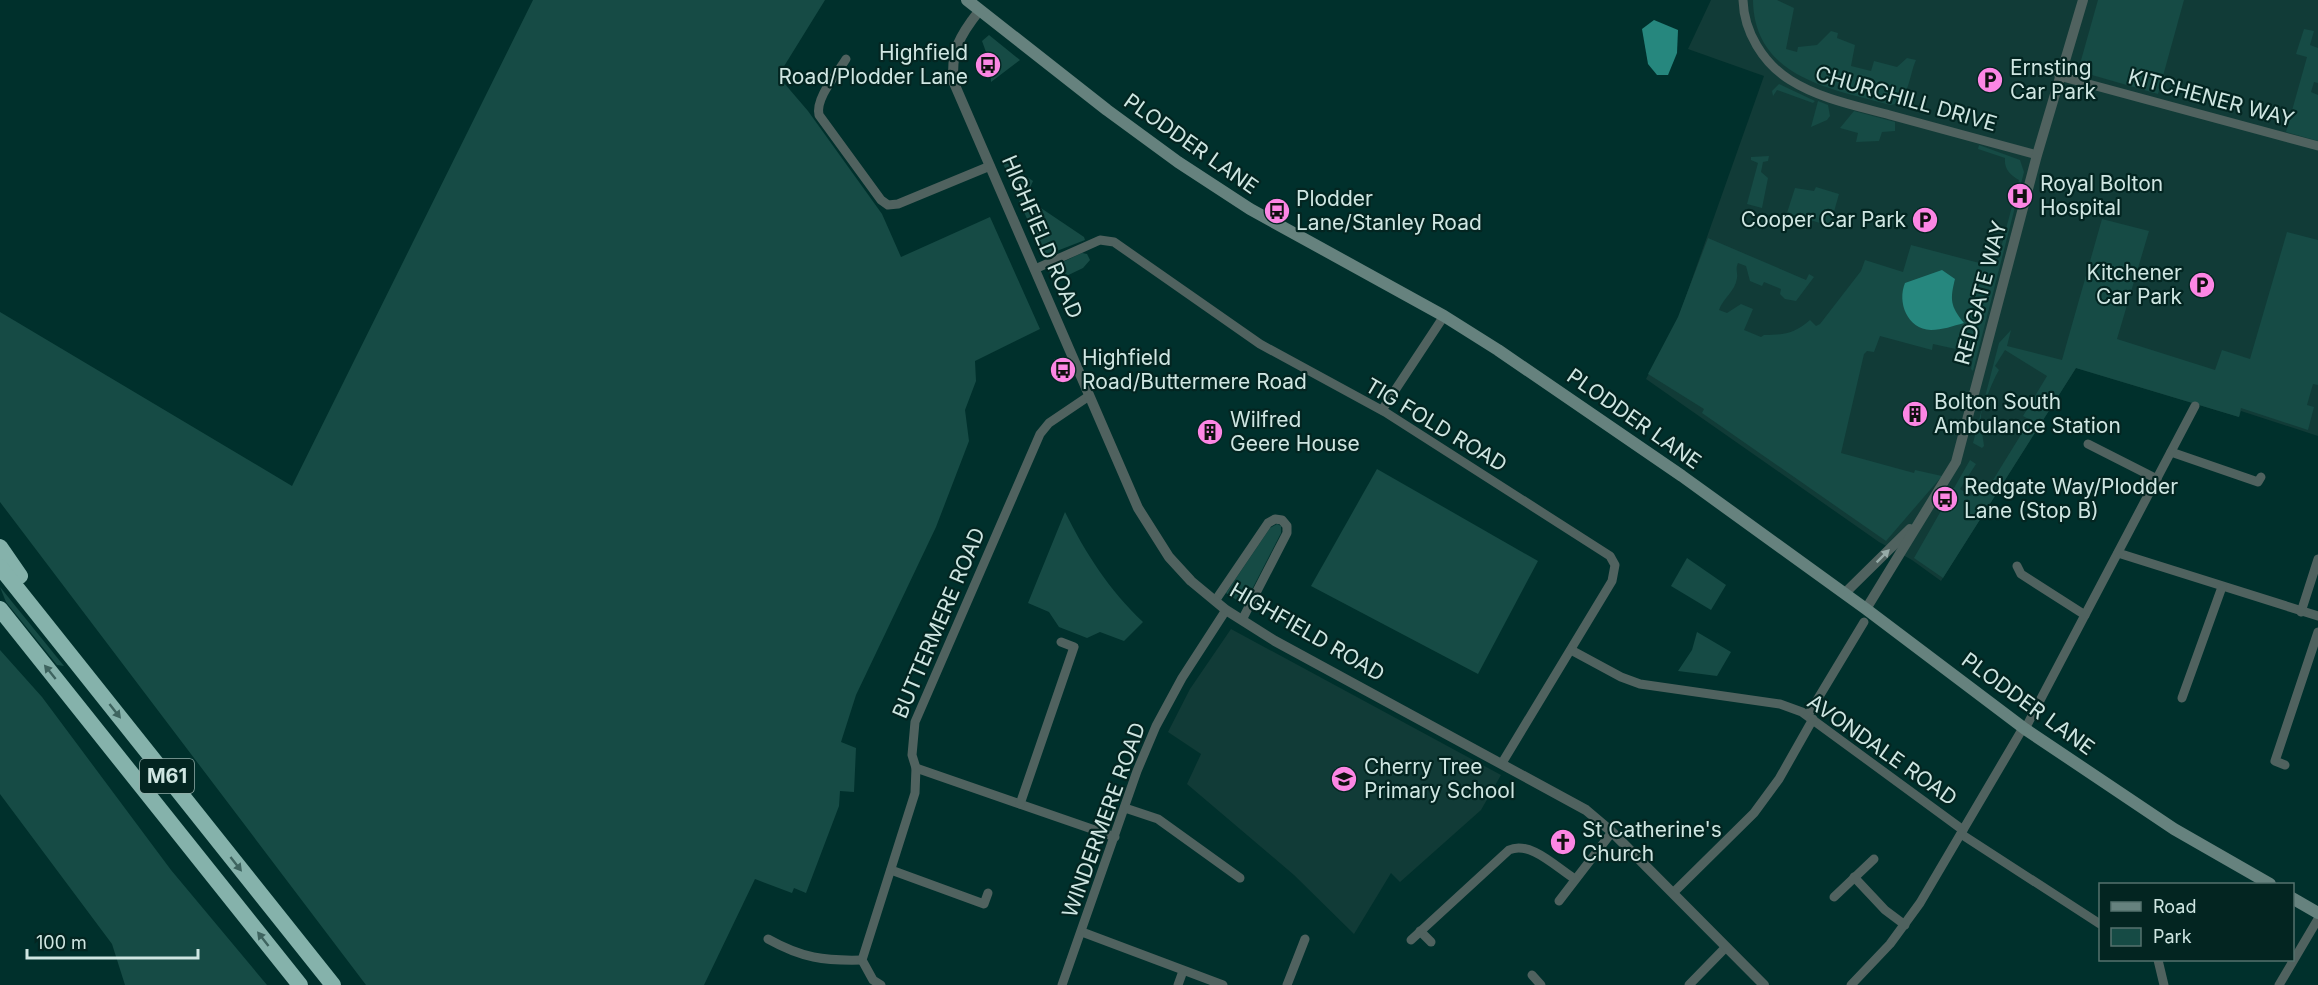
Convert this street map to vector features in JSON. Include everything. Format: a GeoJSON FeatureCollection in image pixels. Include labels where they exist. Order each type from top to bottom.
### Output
{"type":"FeatureCollection","features":[{"type":"Feature","properties":{"kind":"highway","name":"M61"},"geometry":{"type":"LineString","coordinates":[[0,548],[93,684]]}},
{"type":"Feature","properties":{"kind":"highway","name":"M61"},"geometry":{"type":"LineString","coordinates":[[0,567],[333,985]]}},
{"type":"Feature","properties":{"kind":"highway","name":"M61"},"geometry":{"type":"LineString","coordinates":[[0,611],[300,985]]}},
{"type":"Feature","properties":{"kind":"main road","name":"PLODDER LANE"},"geometry":{"type":"LineString","coordinates":[[967,0],[1107,110],[1250,209],[1444,316],[1498,350],[1676,471],[1845,593],[2024,728],[2174,829],[2267,883]]}},
{"type":"Feature","properties":{"kind":"main road"},"geometry":{"type":"LineString","coordinates":[[2294,899],[2318,913]]}},
{"type":"Feature","properties":{"kind":"street","name":"CHURCHILL DRIVE"},"geometry":{"type":"LineString","coordinates":[[1743,0],[1748,27],[1763,56],[1788,79],[1803,87],[1853,105],[2037,155]]}},
{"type":"Feature","properties":{"kind":"street","name":"REDGATE WAY"},"geometry":{"type":"LineString","coordinates":[[1866,609],[1956,462],[2037,155],[2083,0]]}},
{"type":"Feature","properties":{"kind":"street","name":"HIGHFIELD ROAD"},"geometry":{"type":"LineString","coordinates":[[979,11],[958,39],[952,67],[954,83],[1146,522],[1169,557],[1215,602],[1275,641],[1576,804],[1612,832],[1764,985]]}},
{"type":"Feature","properties":{"kind":"street"},"geometry":{"type":"LineString","coordinates":[[846,59],[821,100],[818,108],[819,115],[881,200],[888,205],[898,204],[990,166]]}},
{"type":"Feature","properties":{"kind":"street","name":"KITCHENER WAY"},"geometry":{"type":"LineString","coordinates":[[2059,76],[2318,146]]}},
{"type":"Feature","properties":{"kind":"street","name":"TIG FOLD ROAD"},"geometry":{"type":"LineString","coordinates":[[1035,269],[1100,240],[1114,242],[1260,344],[1382,410],[1610,556],[1615,565],[1615,575],[1502,763]]}},
{"type":"Feature","properties":{"kind":"street"},"geometry":{"type":"LineString","coordinates":[[1382,410],[1444,316]]}},
{"type":"Feature","properties":{"kind":"street","name":"BUTTERMERE ROAD"},"geometry":{"type":"LineString","coordinates":[[862,960],[915,793],[916,768],[912,754],[915,722],[1036,441],[1049,423],[1089,396]]}},
{"type":"Feature","properties":{"kind":"street"},"geometry":{"type":"LineString","coordinates":[[1851,985],[1905,925],[2024,728],[2195,406]]}},
{"type":"Feature","properties":{"kind":"street"},"geometry":{"type":"LineString","coordinates":[[2088,444],[2157,479]]}},
{"type":"Feature","properties":{"kind":"street"},"geometry":{"type":"LineString","coordinates":[[2171,452],[2259,482],[2260,477]]}},
{"type":"Feature","properties":{"kind":"street"},"geometry":{"type":"LineString","coordinates":[[1215,602],[1268,523],[1275,519],[1282,520],[1287,526],[1287,533],[1242,620]]}},
{"type":"Feature","properties":{"kind":"street","name":"REDGATE WAY"},"geometry":{"type":"LineString","coordinates":[[1845,593],[1921,519]]}},
{"type":"Feature","properties":{"kind":"street"},"geometry":{"type":"LineString","coordinates":[[2118,553],[2222,588],[2318,616]]}},
{"type":"Feature","properties":{"kind":"street"},"geometry":{"type":"LineString","coordinates":[[2301,612],[2318,559]]}},
{"type":"Feature","properties":{"kind":"street"},"geometry":{"type":"LineString","coordinates":[[2017,566],[2021,574],[2085,615]]}},
{"type":"Feature","properties":{"kind":"street"},"geometry":{"type":"LineString","coordinates":[[2182,698],[2222,588]]}},
{"type":"Feature","properties":{"kind":"street","name":"WINDERMERE ROAD"},"geometry":{"type":"LineString","coordinates":[[1062,985],[1156,726],[1182,678],[1226,610]]}},
{"type":"Feature","properties":{"kind":"street"},"geometry":{"type":"LineString","coordinates":[[1673,893],[1754,813],[1779,778],[1810,717],[1864,622]]}},
{"type":"Feature","properties":{"kind":"street"},"geometry":{"type":"LineString","coordinates":[[2285,765],[2276,761],[2318,632]]}},
{"type":"Feature","properties":{"kind":"street"},"geometry":{"type":"LineString","coordinates":[[1020,804],[1074,647],[1061,642]]}},
{"type":"Feature","properties":{"kind":"street","name":"AVONDALE ROAD"},"geometry":{"type":"LineString","coordinates":[[1571,650],[1631,681],[1780,704],[1810,717],[1962,832],[2099,923]]}},
{"type":"Feature","properties":{"kind":"street"},"geometry":{"type":"LineString","coordinates":[[916,768],[1115,837]]}},
{"type":"Feature","properties":{"kind":"street"},"geometry":{"type":"LineString","coordinates":[[1125,808],[1158,819],[1240,878]]}},
{"type":"Feature","properties":{"kind":"street"},"geometry":{"type":"LineString","coordinates":[[1559,901],[1612,832]]}},
{"type":"Feature","properties":{"kind":"street"},"geometry":{"type":"LineString","coordinates":[[1411,940],[1509,850],[1517,846],[1528,848],[1575,879]]}},
{"type":"Feature","properties":{"kind":"street"},"geometry":{"type":"LineString","coordinates":[[1834,897],[1874,859]]}},
{"type":"Feature","properties":{"kind":"street"},"geometry":{"type":"LineString","coordinates":[[891,870],[984,904],[988,893]]}},
{"type":"Feature","properties":{"kind":"street"},"geometry":{"type":"LineString","coordinates":[[1854,877],[1885,910],[1905,925]]}},
{"type":"Feature","properties":{"kind":"street"},"geometry":{"type":"LineString","coordinates":[[1473,883],[1481,892]]}},
{"type":"Feature","properties":{"kind":"street"},"geometry":{"type":"LineString","coordinates":[[2294,960],[2318,919]]}},
{"type":"Feature","properties":{"kind":"street"},"geometry":{"type":"LineString","coordinates":[[1420,931],[1431,942]]}},
{"type":"Feature","properties":{"kind":"street"},"geometry":{"type":"LineString","coordinates":[[1082,932],[1223,985]]}},
{"type":"Feature","properties":{"kind":"street"},"geometry":{"type":"LineString","coordinates":[[768,939],[824,961],[862,960],[873,980],[881,985]]}},
{"type":"Feature","properties":{"kind":"street"},"geometry":{"type":"LineString","coordinates":[[1287,985],[1305,939]]}},
{"type":"Feature","properties":{"kind":"street"},"geometry":{"type":"LineString","coordinates":[[774,954],[779,945]]}},
{"type":"Feature","properties":{"kind":"street"},"geometry":{"type":"LineString","coordinates":[[1689,985],[1726,947]]}},
{"type":"Feature","properties":{"kind":"street"},"geometry":{"type":"LineString","coordinates":[[2158,961],[2164,985]]}},
{"type":"Feature","properties":{"kind":"street"},"geometry":{"type":"LineString","coordinates":[[2279,985],[2293,961]]}},
{"type":"Feature","properties":{"kind":"street"},"geometry":{"type":"LineString","coordinates":[[1178,985],[1183,970]]}},
{"type":"Feature","properties":{"kind":"street"},"geometry":{"type":"LineString","coordinates":[[1532,975],[1541,985]]}},
{"type":"Feature","properties":{"kind":"shaded area","name":"Royal Bolton Hospital"},"geometry":{"type":"Polygon","coordinates":[[[1711,0],[2318,0],[2318,436],[2241,411],[2239,417],[2076,368],[1941,581],[1912,560],[1879,542],[1646,379],[1679,316],[1764,76],[1688,49],[1711,0]]]}},
{"type":"Feature","properties":{"kind":"shaded area","name":"Cherry Tree Primary School"},"geometry":{"type":"Polygon","coordinates":[[[1231,629],[1501,775],[1481,810],[1400,882],[1391,873],[1354,934],[1294,875],[1187,784],[1201,754],[1168,732],[1190,689],[1231,629]]]}},
{"type":"Feature","properties":{"kind":"green space"},"geometry":{"type":"Polygon","coordinates":[[[533,0],[825,0],[778,76],[808,111],[882,214],[901,257],[990,217],[1040,329],[975,361],[976,381],[965,410],[969,441],[936,527],[856,695],[841,742],[856,748],[854,792],[840,791],[839,806],[806,893],[794,888],[792,893],[755,879],[704,985],[366,985],[0,502],[0,312],[292,486],[533,0]]]}},
{"type":"Feature","properties":{"kind":"green space"},"geometry":{"type":"Polygon","coordinates":[[[1753,0],[1777,0],[1794,8],[1786,49],[1797,52],[1798,47],[1817,45],[1831,31],[1838,33],[1837,38],[1855,45],[1851,66],[1871,71],[1874,61],[1897,67],[1907,58],[1916,60],[1902,99],[1891,105],[1845,93],[1800,76],[1782,63],[1767,47],[1757,26],[1753,0]]]}},
{"type":"Feature","properties":{"kind":"green space"},"geometry":{"type":"Polygon","coordinates":[[[2098,0],[2184,0],[2158,94],[2078,71],[2098,0]]]}},
{"type":"Feature","properties":{"kind":"green space"},"geometry":{"type":"Polygon","coordinates":[[[2304,29],[2314,31],[2310,45],[2318,48],[2318,83],[2314,82],[2311,92],[2318,95],[2318,141],[2286,132],[2307,57],[2296,54],[2304,29]]]}},
{"type":"Feature","properties":{"kind":"green space"},"geometry":{"type":"Polygon","coordinates":[[[989,35],[1020,60],[991,82],[990,63],[982,41],[989,35]]]}},
{"type":"Feature","properties":{"kind":"green space"},"geometry":{"type":"Polygon","coordinates":[[[1779,84],[1815,101],[1813,103],[1777,90],[1773,96],[1772,91],[1779,84]]]}},
{"type":"Feature","properties":{"kind":"green space"},"geometry":{"type":"Polygon","coordinates":[[[1818,101],[1828,105],[1830,116],[1827,120],[1811,127],[1818,101]]]}},
{"type":"Feature","properties":{"kind":"green space"},"geometry":{"type":"Polygon","coordinates":[[[1854,111],[1895,122],[1895,131],[1882,132],[1879,141],[1856,142],[1858,133],[1840,128],[1854,111]]]}},
{"type":"Feature","properties":{"kind":"green space"},"geometry":{"type":"Polygon","coordinates":[[[1979,145],[2020,160],[2024,172],[1973,371],[1971,369],[1974,353],[1933,344],[1932,350],[1880,336],[1874,352],[1867,351],[1864,354],[1841,453],[1914,473],[1915,470],[1942,476],[1886,541],[1702,413],[1704,409],[1648,374],[1678,317],[1708,238],[1806,280],[1809,274],[1814,277],[1796,301],[1785,299],[1780,294],[1781,289],[1764,282],[1762,286],[1750,281],[1746,266],[1738,263],[1736,283],[1719,310],[1727,313],[1741,304],[1753,309],[1744,330],[1761,337],[1788,333],[1810,320],[1816,326],[1820,324],[1861,271],[1865,260],[1903,272],[1911,245],[1987,265],[1990,255],[1998,259],[2019,180],[2008,171],[2005,158],[1978,149],[1979,145]]]}},
{"type":"Feature","properties":{"kind":"green space"},"geometry":{"type":"Polygon","coordinates":[[[1769,156],[1768,161],[1763,162],[1761,172],[1768,178],[1762,208],[1747,204],[1758,163],[1751,160],[1751,157],[1769,156]]]}},
{"type":"Feature","properties":{"kind":"green space"},"geometry":{"type":"Polygon","coordinates":[[[1001,159],[1033,181],[1027,194],[1018,198],[1001,159]]]}},
{"type":"Feature","properties":{"kind":"green space"},"geometry":{"type":"Polygon","coordinates":[[[1816,187],[1839,194],[1830,226],[1787,213],[1795,188],[1814,191],[1816,187]]]}},
{"type":"Feature","properties":{"kind":"green space"},"geometry":{"type":"Polygon","coordinates":[[[1026,198],[1084,237],[1085,240],[1044,256],[1019,201],[1026,198]]]}},
{"type":"Feature","properties":{"kind":"green space"},"geometry":{"type":"Polygon","coordinates":[[[2102,219],[2149,231],[2117,339],[2215,370],[2222,350],[2250,359],[2287,232],[2318,240],[2318,385],[2313,384],[2307,405],[2314,407],[2308,430],[2241,408],[2239,417],[2076,368],[1943,578],[1914,558],[1970,460],[1976,464],[1960,489],[1971,496],[1976,488],[1985,493],[2030,420],[2023,416],[2047,376],[2005,350],[1995,366],[1999,370],[1982,412],[1984,446],[1982,448],[1973,443],[1999,343],[2011,330],[2007,346],[2062,360],[2102,219]]]}},
{"type":"Feature","properties":{"kind":"green space"},"geometry":{"type":"Polygon","coordinates":[[[1082,253],[1087,254],[1090,260],[1083,268],[1054,282],[1049,271],[1052,267],[1082,253]]]}},
{"type":"Feature","properties":{"kind":"green space"},"geometry":{"type":"Polygon","coordinates":[[[1377,469],[1538,561],[1478,674],[1311,586],[1377,469]]]}},
{"type":"Feature","properties":{"kind":"green space"},"geometry":{"type":"Polygon","coordinates":[[[1065,512],[1099,571],[1119,597],[1143,622],[1124,641],[1100,632],[1087,638],[1059,627],[1049,612],[1028,603],[1065,512]]]}},
{"type":"Feature","properties":{"kind":"green space"},"geometry":{"type":"Polygon","coordinates":[[[1277,524],[1281,526],[1281,533],[1244,605],[1226,593],[1270,528],[1277,524]]]}},
{"type":"Feature","properties":{"kind":"green space"},"geometry":{"type":"Polygon","coordinates":[[[1687,558],[1726,585],[1711,610],[1671,586],[1687,558]]]}},
{"type":"Feature","properties":{"kind":"green space"},"geometry":{"type":"Polygon","coordinates":[[[0,587],[64,666],[57,665],[6,602],[0,587]]]}},
{"type":"Feature","properties":{"kind":"green space"},"geometry":{"type":"Polygon","coordinates":[[[1697,632],[1731,652],[1717,676],[1678,671],[1692,650],[1697,632]]]}},
{"type":"Feature","properties":{"kind":"green space"},"geometry":{"type":"Polygon","coordinates":[[[0,650],[42,697],[171,870],[267,985],[125,985],[112,944],[0,794],[0,650]]]}},
{"type":"Feature","properties":{"kind":"water"},"geometry":{"type":"Polygon","coordinates":[[[1654,20],[1678,30],[1677,53],[1668,75],[1657,75],[1648,64],[1642,29],[1654,20]]]}},
{"type":"Feature","properties":{"kind":"water"},"geometry":{"type":"Polygon","coordinates":[[[1942,270],[1955,279],[1952,302],[1964,323],[1931,330],[1923,328],[1910,320],[1903,306],[1905,283],[1942,270]]]}},
{"type":"Feature","properties":{"kind":"place","name":"Highfield Road/Plodder Lane"},"geometry":{"type":"Point","coordinates":[988,65]}},
{"type":"Feature","properties":{"kind":"place","name":"Ernsting Car Park"},"geometry":{"type":"Point","coordinates":[1990,80]}},
{"type":"Feature","properties":{"kind":"place","name":"Royal Bolton Hospital"},"geometry":{"type":"Point","coordinates":[2020,196]}},
{"type":"Feature","properties":{"kind":"place","name":"Plodder Lane/Stanley Road"},"geometry":{"type":"Point","coordinates":[1277,211]}},
{"type":"Feature","properties":{"kind":"place","name":"Cooper Car Park"},"geometry":{"type":"Point","coordinates":[1925,220]}},
{"type":"Feature","properties":{"kind":"place","name":"Kitchener Car Park"},"geometry":{"type":"Point","coordinates":[2202,285]}},
{"type":"Feature","properties":{"kind":"place","name":"Highfield Road/Buttermere Road"},"geometry":{"type":"Point","coordinates":[1063,370]}},
{"type":"Feature","properties":{"kind":"place","name":"Bolton South Ambulance Station"},"geometry":{"type":"Point","coordinates":[1915,414]}},
{"type":"Feature","properties":{"kind":"place","name":"Wilfred Geere House"},"geometry":{"type":"Point","coordinates":[1210,432]}},
{"type":"Feature","properties":{"kind":"place","name":"Redgate Way/Plodder Lane (Stop B)"},"geometry":{"type":"Point","coordinates":[1945,499]}},
{"type":"Feature","properties":{"kind":"place","name":"Cherry Tree Primary School"},"geometry":{"type":"Point","coordinates":[1344,779]}},
{"type":"Feature","properties":{"kind":"place","name":"St Catherine's Church"},"geometry":{"type":"Point","coordinates":[1563,842]}}]}
